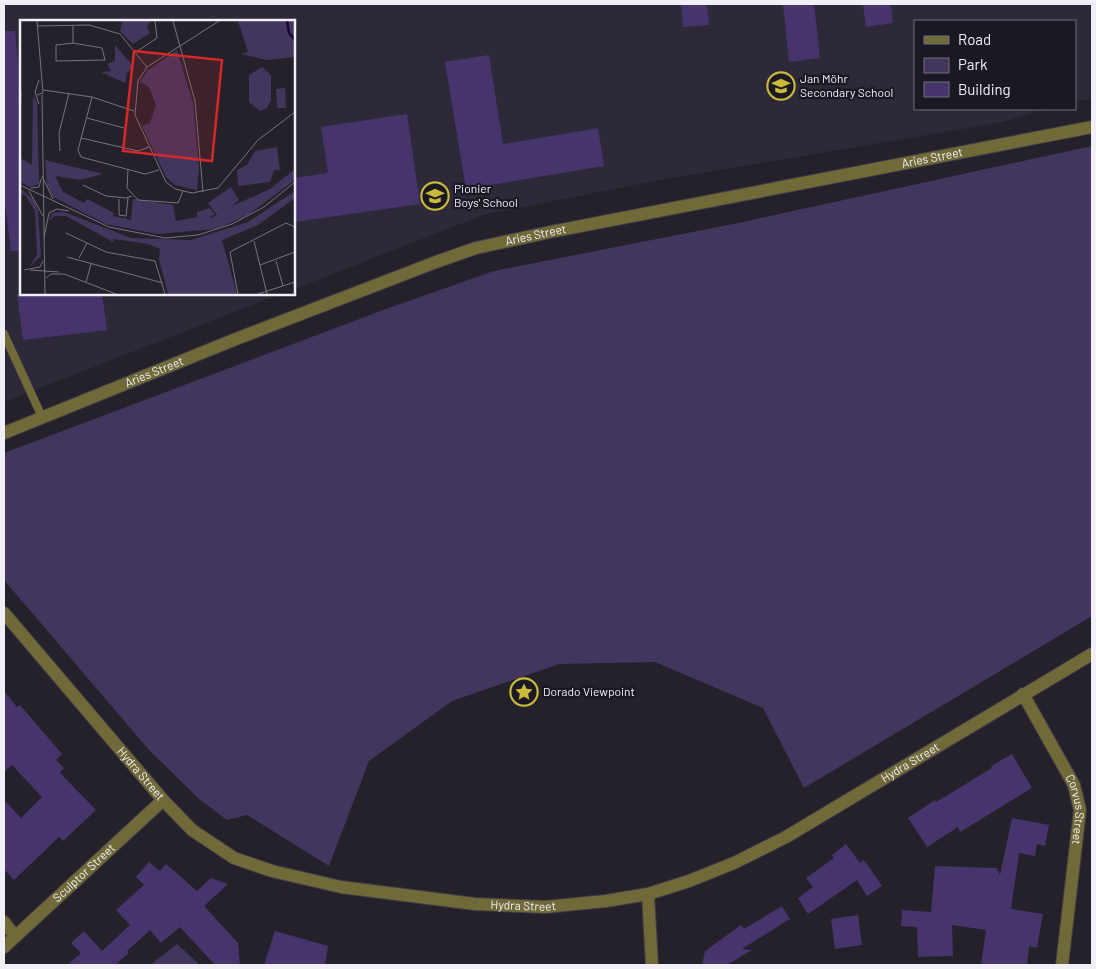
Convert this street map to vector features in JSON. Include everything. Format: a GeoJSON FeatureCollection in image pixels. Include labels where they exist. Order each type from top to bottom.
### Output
{"type":"FeatureCollection","features":[{"type":"Feature","properties":{"kind":"street","name":"Aries Street"},"geometry":{"type":"LineString","coordinates":[[4,432],[236,339],[476,248],[559,230],[1092,127]]}},
{"type":"Feature","properties":{"kind":"street","name":"Hydra Street"},"geometry":{"type":"LineString","coordinates":[[4,613],[163,800],[192,830],[234,858],[272,871],[341,887],[475,904],[545,907],[606,901],[648,894],[689,881],[734,863],[786,837],[1092,654]]}},
{"type":"Feature","properties":{"kind":"street","name":"Corvus Street"},"geometry":{"type":"LineString","coordinates":[[1024,694],[1074,785],[1080,810],[1062,965]]}},
{"type":"Feature","properties":{"kind":"street","name":"Sculptor Street"},"geometry":{"type":"LineString","coordinates":[[4,946],[163,800]]}},
{"type":"Feature","properties":{"kind":"street"},"geometry":{"type":"LineString","coordinates":[[648,894],[652,965]]}},
{"type":"Feature","properties":{"kind":"street"},"geometry":{"type":"LineString","coordinates":[[4,922],[15,936]]}},
{"type":"Feature","properties":{"kind":"lane"},"geometry":{"type":"LineString","coordinates":[[4,334],[42,417]]}},
{"type":"Feature","properties":{"kind":"shaded area","name":"Pionier Boys' School"},"geometry":{"type":"Polygon","coordinates":[[[4,4],[1092,4],[1092,98],[1076,102],[1076,20],[914,20],[914,110],[1043,110],[998,123],[665,179],[486,214],[295,289],[295,20],[20,20],[20,295],[277,295],[4,402],[4,4]]]}},
{"type":"Feature","properties":{"kind":"green space"},"geometry":{"type":"Polygon","coordinates":[[[1092,146],[1092,616],[804,788],[763,708],[655,662],[559,664],[452,701],[369,761],[329,866],[247,815],[227,820],[199,799],[149,750],[4,580],[4,453],[386,309],[494,271],[738,223],[1092,146]]]}},
{"type":"Feature","properties":{"kind":"green space"},"geometry":{"type":"Polygon","coordinates":[[[177,944],[200,965],[150,965],[177,944]]]}},
{"type":"Feature","properties":{"kind":"building"},"geometry":{"type":"Polygon","coordinates":[[[681,4],[707,4],[709,25],[683,27],[681,4]]]}},
{"type":"Feature","properties":{"kind":"building"},"geometry":{"type":"Polygon","coordinates":[[[783,4],[814,4],[820,58],[789,62],[783,4]]]}},
{"type":"Feature","properties":{"kind":"building"},"geometry":{"type":"Polygon","coordinates":[[[863,4],[891,4],[893,23],[866,27],[863,4]]]}},
{"type":"Feature","properties":{"kind":"building"},"geometry":{"type":"Polygon","coordinates":[[[4,31],[15,31],[20,82],[20,251],[11,251],[4,195],[4,31]]]}},
{"type":"Feature","properties":{"kind":"building"},"geometry":{"type":"Polygon","coordinates":[[[489,55],[503,144],[598,128],[604,166],[466,189],[445,62],[489,55]]]}},
{"type":"Feature","properties":{"kind":"building"},"geometry":{"type":"Polygon","coordinates":[[[407,114],[420,204],[295,222],[295,178],[328,173],[321,127],[407,114]]]}},
{"type":"Feature","properties":{"kind":"building"},"geometry":{"type":"Polygon","coordinates":[[[17,294],[102,295],[107,330],[23,340],[17,294]]]}},
{"type":"Feature","properties":{"kind":"building"},"geometry":{"type":"Polygon","coordinates":[[[4,691],[17,707],[20,705],[62,754],[56,760],[64,768],[60,773],[96,810],[63,841],[59,837],[14,880],[4,869],[4,800],[21,818],[42,797],[12,765],[4,772],[4,691]]]}},
{"type":"Feature","properties":{"kind":"building"},"geometry":{"type":"Polygon","coordinates":[[[1012,754],[1032,788],[960,832],[958,827],[927,847],[908,818],[1012,754]]]}},
{"type":"Feature","properties":{"kind":"building"},"geometry":{"type":"Polygon","coordinates":[[[1012,818],[1049,825],[1045,846],[1037,844],[1035,856],[1019,853],[1011,909],[1043,914],[1037,948],[1029,946],[1027,965],[981,965],[986,930],[952,925],[953,956],[918,957],[917,927],[901,926],[902,910],[931,912],[935,866],[997,868],[1000,875],[1012,818]]]}},
{"type":"Feature","properties":{"kind":"building"},"geometry":{"type":"Polygon","coordinates":[[[846,844],[860,863],[863,860],[867,864],[882,886],[867,896],[857,880],[808,914],[798,898],[813,887],[806,878],[834,858],[832,855],[846,844]]]}},
{"type":"Feature","properties":{"kind":"building"},"geometry":{"type":"Polygon","coordinates":[[[149,862],[160,871],[166,864],[197,891],[211,878],[228,884],[204,906],[238,943],[240,965],[215,965],[180,927],[161,943],[150,930],[115,965],[67,965],[81,953],[71,943],[84,931],[102,951],[130,925],[116,910],[144,885],[136,877],[149,862]]]}},
{"type":"Feature","properties":{"kind":"building"},"geometry":{"type":"Polygon","coordinates":[[[782,906],[790,919],[742,949],[752,950],[727,965],[702,965],[705,951],[741,925],[744,929],[782,906]]]}},
{"type":"Feature","properties":{"kind":"building"},"geometry":{"type":"Polygon","coordinates":[[[858,915],[862,945],[835,949],[831,919],[858,915]]]}},
{"type":"Feature","properties":{"kind":"building"},"geometry":{"type":"Polygon","coordinates":[[[275,931],[328,946],[325,965],[264,965],[275,931]]]}},
{"type":"Feature","properties":{"kind":"place","name":"Jan Möhr Secondary School"},"geometry":{"type":"Point","coordinates":[781,86]}},
{"type":"Feature","properties":{"kind":"place","name":"Pionier Boys' School"},"geometry":{"type":"Point","coordinates":[435,196]}},
{"type":"Feature","properties":{"kind":"place","name":"Dorado Viewpoint"},"geometry":{"type":"Point","coordinates":[524,692]}}]}
